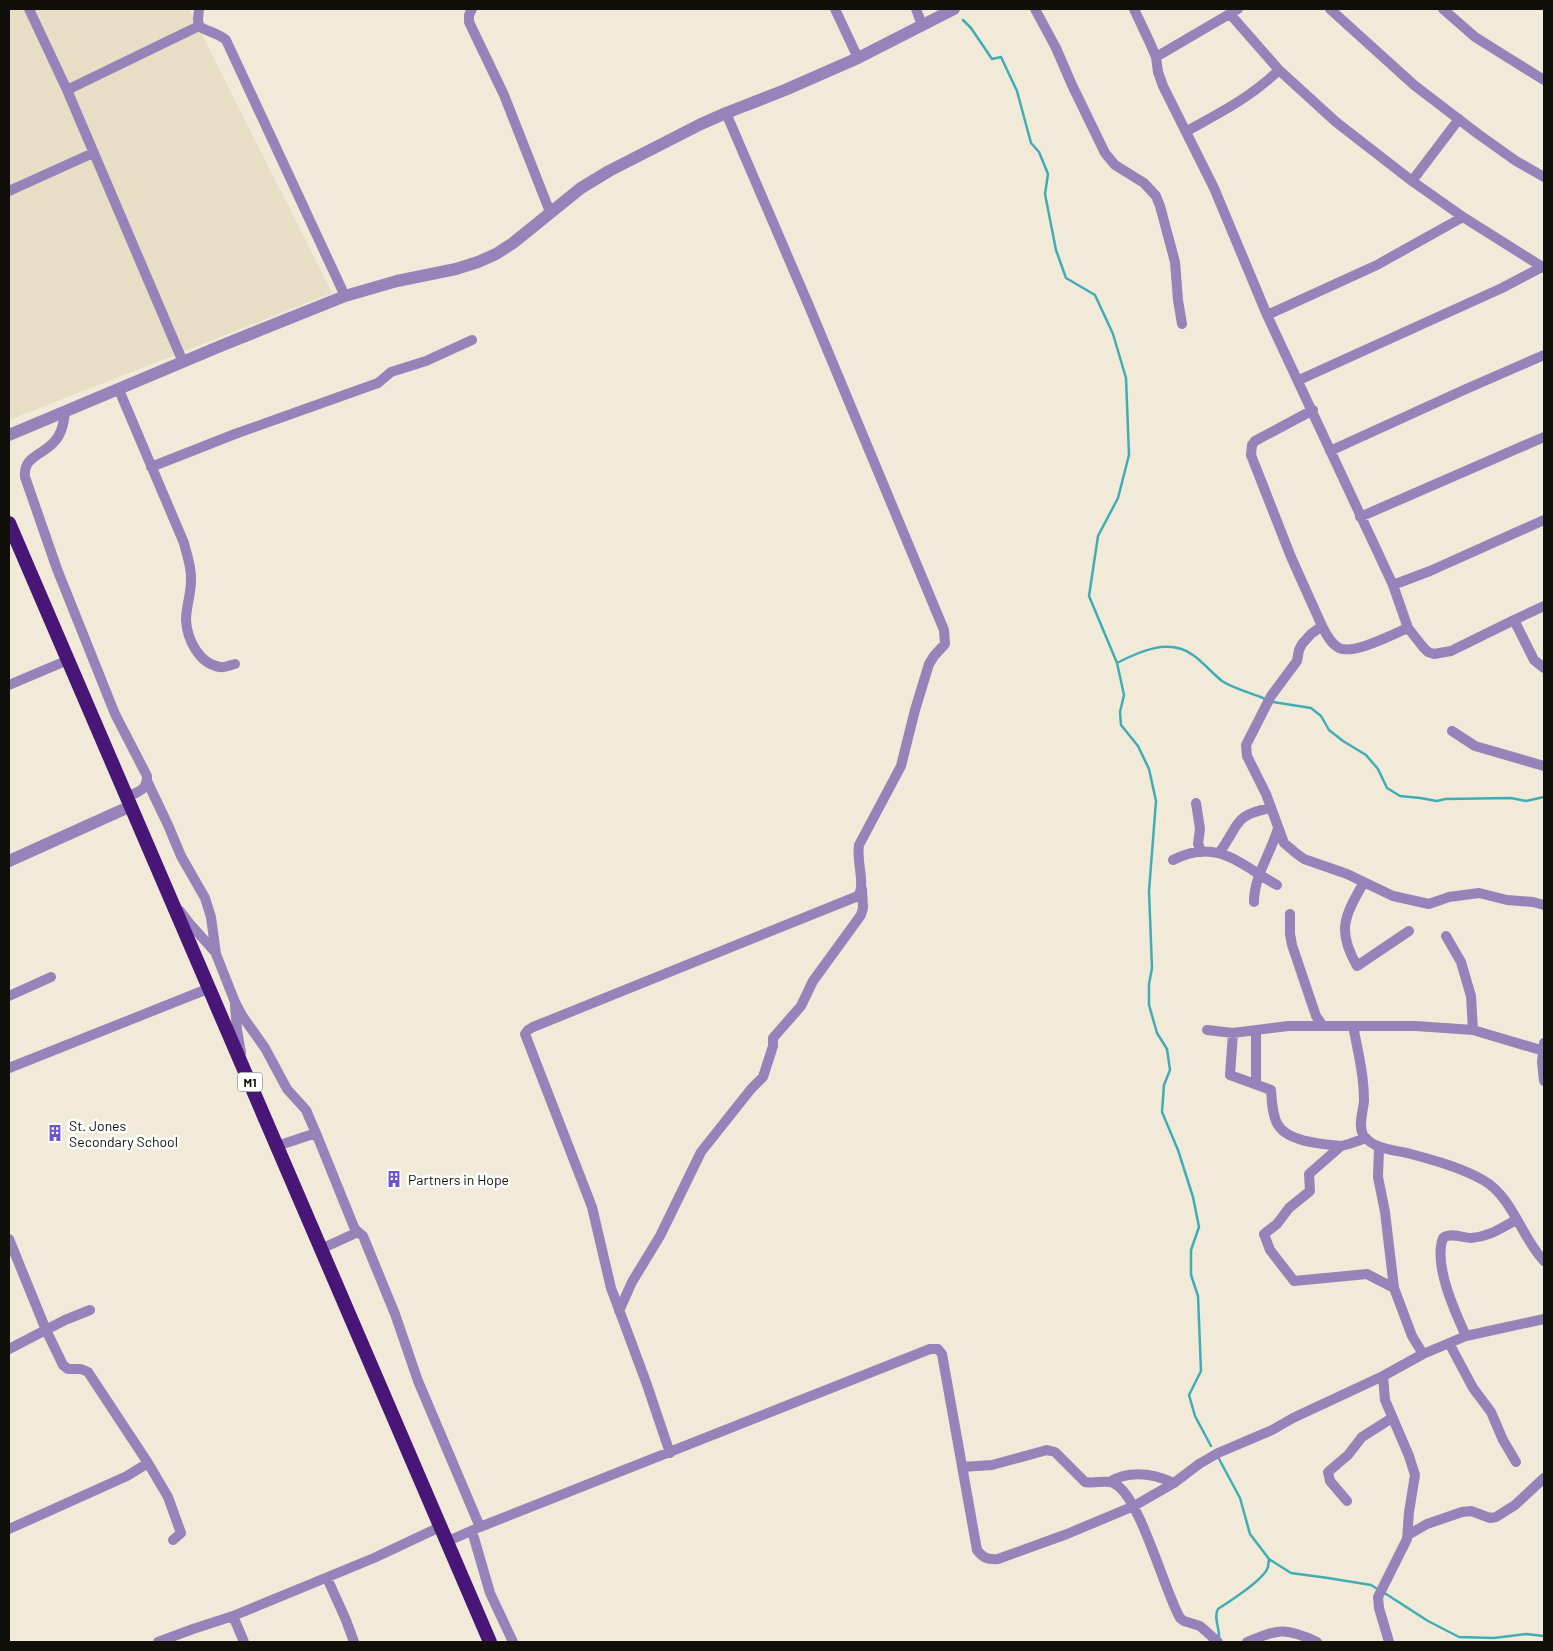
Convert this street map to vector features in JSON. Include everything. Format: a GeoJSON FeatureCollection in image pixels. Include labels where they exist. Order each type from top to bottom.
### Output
{"type":"FeatureCollection","features":[{"type":"Feature","properties":{"kind":"highway","name":"M1"},"geometry":{"type":"LineString","coordinates":[[10,527],[490,1642]]}},
{"type":"Feature","properties":{"kind":"street"},"geometry":{"type":"LineString","coordinates":[[29,9],[67,90],[184,362]]}},
{"type":"Feature","properties":{"kind":"street"},"geometry":{"type":"LineString","coordinates":[[199,9],[199,26],[218,34],[226,40],[345,296]]}},
{"type":"Feature","properties":{"kind":"street"},"geometry":{"type":"LineString","coordinates":[[472,9],[469,15],[469,22],[504,95],[550,212]]}},
{"type":"Feature","properties":{"kind":"street"},"geometry":{"type":"LineString","coordinates":[[835,9],[858,58]]}},
{"type":"Feature","properties":{"kind":"street"},"geometry":{"type":"LineString","coordinates":[[916,9],[922,25]]}},
{"type":"Feature","properties":{"kind":"street"},"geometry":{"type":"LineString","coordinates":[[9,436],[223,345],[345,296],[397,281],[456,269],[496,254],[513,243],[581,188],[609,171],[726,113],[858,58],[954,9]]}},
{"type":"Feature","properties":{"kind":"street"},"geometry":{"type":"LineString","coordinates":[[1035,9],[1056,48],[1105,154],[1115,165],[1144,183],[1156,196],[1175,262],[1182,324]]}},
{"type":"Feature","properties":{"kind":"street"},"geometry":{"type":"LineString","coordinates":[[1134,9],[1156,57],[1158,72],[1163,86],[1214,188],[1267,315],[1299,380],[1360,517],[1393,585],[1408,628],[1428,652],[1443,654],[1544,606]]}},
{"type":"Feature","properties":{"kind":"street"},"geometry":{"type":"LineString","coordinates":[[1330,9],[1414,85],[1516,161],[1544,177]]}},
{"type":"Feature","properties":{"kind":"street"},"geometry":{"type":"LineString","coordinates":[[1442,9],[1475,37],[1544,80]]}},
{"type":"Feature","properties":{"kind":"street"},"geometry":{"type":"LineString","coordinates":[[1156,57],[1234,11],[1279,70],[1336,122],[1412,181],[1464,217],[1543,267]]}},
{"type":"Feature","properties":{"kind":"street"},"geometry":{"type":"LineString","coordinates":[[67,90],[199,26]]}},
{"type":"Feature","properties":{"kind":"street"},"geometry":{"type":"LineString","coordinates":[[1187,131],[1246,98],[1263,86],[1279,70]]}},
{"type":"Feature","properties":{"kind":"street"},"geometry":{"type":"LineString","coordinates":[[619,1310],[632,1282],[660,1236],[701,1152],[763,1077],[773,1046],[773,1038],[801,1006],[813,982],[861,915],[863,908],[858,858],[859,845],[901,766],[915,710],[930,664],[934,656],[945,644],[946,638],[824,342],[726,113]]}},
{"type":"Feature","properties":{"kind":"street"},"geometry":{"type":"LineString","coordinates":[[1412,181],[1459,120]]}},
{"type":"Feature","properties":{"kind":"street"},"geometry":{"type":"LineString","coordinates":[[9,191],[93,153]]}},
{"type":"Feature","properties":{"kind":"street"},"geometry":{"type":"LineString","coordinates":[[1267,315],[1377,266],[1464,217]]}},
{"type":"Feature","properties":{"kind":"street"},"geometry":{"type":"LineString","coordinates":[[1299,380],[1502,288],[1543,267]]}},
{"type":"Feature","properties":{"kind":"street"},"geometry":{"type":"LineString","coordinates":[[151,467],[378,382],[391,372],[426,361],[472,340]]}},
{"type":"Feature","properties":{"kind":"street"},"geometry":{"type":"LineString","coordinates":[[1330,451],[1544,355]]}},
{"type":"Feature","properties":{"kind":"street"},"geometry":{"type":"LineString","coordinates":[[118,390],[184,543],[191,583],[186,619],[189,637],[194,648],[204,660],[220,668],[235,664]]}},
{"type":"Feature","properties":{"kind":"street"},"geometry":{"type":"LineString","coordinates":[[1313,410],[1255,441],[1250,450],[1291,557],[1322,626],[1332,643],[1344,650],[1362,647],[1408,628]]}},
{"type":"Feature","properties":{"kind":"street"},"geometry":{"type":"LineString","coordinates":[[65,412],[64,423],[56,441],[27,464],[24,470],[57,570],[115,714],[144,771],[181,856],[206,898],[211,917],[216,954],[235,1002],[265,1048],[286,1089],[306,1110],[354,1227],[363,1236],[395,1314],[418,1380],[476,1529],[490,1593],[513,1642]]}},
{"type":"Feature","properties":{"kind":"street"},"geometry":{"type":"LineString","coordinates":[[1360,517],[1544,438]]}},
{"type":"Feature","properties":{"kind":"street"},"geometry":{"type":"LineString","coordinates":[[1393,585],[1430,571],[1544,520]]}},
{"type":"Feature","properties":{"kind":"street"},"geometry":{"type":"LineString","coordinates":[[1514,620],[1534,660],[1544,668]]}},
{"type":"Feature","properties":{"kind":"street"},"geometry":{"type":"LineString","coordinates":[[1322,626],[1302,644],[1297,661],[1271,696],[1246,745],[1247,756],[1262,785],[1284,843],[1304,859],[1347,874],[1393,896],[1429,904],[1449,898],[1479,893],[1507,900],[1544,905]]}},
{"type":"Feature","properties":{"kind":"street"},"geometry":{"type":"LineString","coordinates":[[9,685],[68,660]]}},
{"type":"Feature","properties":{"kind":"street"},"geometry":{"type":"LineString","coordinates":[[1452,731],[1475,746],[1544,766]]}},
{"type":"Feature","properties":{"kind":"street"},"geometry":{"type":"LineString","coordinates":[[9,861],[129,801],[142,790],[147,781]]}},
{"type":"Feature","properties":{"kind":"street"},"geometry":{"type":"LineString","coordinates":[[1196,803],[1200,830],[1198,844],[1202,852]]}},
{"type":"Feature","properties":{"kind":"street"},"geometry":{"type":"LineString","coordinates":[[1219,853],[1239,820],[1247,814],[1271,808]]}},
{"type":"Feature","properties":{"kind":"street"},"geometry":{"type":"LineString","coordinates":[[1254,902],[1258,875],[1273,844],[1278,828]]}},
{"type":"Feature","properties":{"kind":"street"},"geometry":{"type":"LineString","coordinates":[[1173,860],[1184,855],[1202,852],[1219,853],[1230,856],[1277,885]]}},
{"type":"Feature","properties":{"kind":"street"},"geometry":{"type":"LineString","coordinates":[[1364,882],[1349,909],[1345,922],[1344,936],[1348,950],[1357,966],[1409,931]]}},
{"type":"Feature","properties":{"kind":"street"},"geometry":{"type":"LineString","coordinates":[[670,1453],[611,1288],[592,1207],[525,1034],[533,1027],[858,896],[862,888]]}},
{"type":"Feature","properties":{"kind":"street"},"geometry":{"type":"LineString","coordinates":[[168,893],[190,924],[216,954]]}},
{"type":"Feature","properties":{"kind":"street"},"geometry":{"type":"LineString","coordinates":[[1290,914],[1292,945],[1313,1008],[1323,1026]]}},
{"type":"Feature","properties":{"kind":"street"},"geometry":{"type":"LineString","coordinates":[[1446,936],[1461,962],[1471,996],[1473,1030]]}},
{"type":"Feature","properties":{"kind":"street"},"geometry":{"type":"LineString","coordinates":[[9,996],[51,977]]}},
{"type":"Feature","properties":{"kind":"street"},"geometry":{"type":"LineString","coordinates":[[9,1068],[210,988]]}},
{"type":"Feature","properties":{"kind":"street"},"geometry":{"type":"LineString","coordinates":[[235,1002],[237,1030],[245,1070]]}},
{"type":"Feature","properties":{"kind":"street"},"geometry":{"type":"LineString","coordinates":[[1207,1030],[1233,1033],[1288,1026],[1416,1026],[1473,1030],[1544,1048],[1542,1062],[1544,1081]]}},
{"type":"Feature","properties":{"kind":"street"},"geometry":{"type":"LineString","coordinates":[[1353,1026],[1362,1075],[1364,1103],[1361,1124],[1362,1132],[1366,1138],[1379,1147],[1435,1161],[1483,1180],[1498,1192],[1544,1261]]}},
{"type":"Feature","properties":{"kind":"street"},"geometry":{"type":"LineString","coordinates":[[1256,1030],[1256,1084]]}},
{"type":"Feature","properties":{"kind":"street"},"geometry":{"type":"LineString","coordinates":[[1233,1033],[1230,1075],[1271,1090],[1272,1108],[1278,1125],[1287,1134],[1311,1142],[1341,1146],[1366,1138]]}},
{"type":"Feature","properties":{"kind":"street"},"geometry":{"type":"LineString","coordinates":[[277,1146],[310,1135],[315,1135],[318,1138]]}},
{"type":"Feature","properties":{"kind":"street"},"geometry":{"type":"LineString","coordinates":[[1341,1146],[1310,1174],[1310,1192],[1289,1208],[1277,1224],[1264,1234],[1270,1250],[1294,1281],[1367,1274],[1394,1288]]}},
{"type":"Feature","properties":{"kind":"street"},"geometry":{"type":"LineString","coordinates":[[1379,1147],[1378,1178],[1385,1212],[1394,1288],[1412,1336],[1423,1354]]}},
{"type":"Feature","properties":{"kind":"street"},"geometry":{"type":"LineString","coordinates":[[1466,1336],[1454,1309],[1444,1276],[1441,1255],[1443,1238],[1450,1235],[1467,1238],[1491,1234],[1516,1220]]}},
{"type":"Feature","properties":{"kind":"street"},"geometry":{"type":"LineString","coordinates":[[321,1249],[358,1232]]}},
{"type":"Feature","properties":{"kind":"street"},"geometry":{"type":"LineString","coordinates":[[9,1239],[62,1365],[68,1369],[81,1369],[88,1372],[148,1462],[168,1497],[181,1533],[173,1540]]}},
{"type":"Feature","properties":{"kind":"street"},"geometry":{"type":"LineString","coordinates":[[9,1349],[90,1310]]}},
{"type":"Feature","properties":{"kind":"street"},"geometry":{"type":"LineString","coordinates":[[446,1542],[930,1350],[938,1349],[942,1354],[977,1550],[981,1555],[990,1560],[998,1559],[1134,1506],[1174,1483],[1222,1450],[1261,1435],[1423,1354],[1466,1336],[1544,1319]]}},
{"type":"Feature","properties":{"kind":"street"},"geometry":{"type":"LineString","coordinates":[[1450,1343],[1473,1388],[1491,1412],[1503,1440],[1516,1462]]}},
{"type":"Feature","properties":{"kind":"street"},"geometry":{"type":"LineString","coordinates":[[1382,1376],[1385,1400],[1409,1456],[1414,1475],[1408,1512],[1408,1536],[1378,1597],[1388,1642]]}},
{"type":"Feature","properties":{"kind":"street"},"geometry":{"type":"LineString","coordinates":[[1347,1501],[1330,1481],[1328,1472],[1348,1455],[1362,1437],[1392,1418]]}},
{"type":"Feature","properties":{"kind":"street"},"geometry":{"type":"LineString","coordinates":[[962,1467],[992,1465],[1047,1450],[1055,1452],[1085,1482],[1109,1482],[1118,1485],[1134,1506],[1180,1618],[1200,1626],[1218,1642]]}},
{"type":"Feature","properties":{"kind":"street"},"geometry":{"type":"LineString","coordinates":[[9,1529],[127,1476],[148,1462]]}},
{"type":"Feature","properties":{"kind":"street"},"geometry":{"type":"LineString","coordinates":[[1109,1482],[1124,1475],[1137,1474],[1154,1476],[1174,1483]]}},
{"type":"Feature","properties":{"kind":"street"},"geometry":{"type":"LineString","coordinates":[[1408,1536],[1427,1524],[1462,1512],[1471,1511],[1490,1518],[1496,1517],[1515,1505],[1544,1478]]}},
{"type":"Feature","properties":{"kind":"street"},"geometry":{"type":"LineString","coordinates":[[158,1642],[233,1616],[327,1578],[440,1527]]}},
{"type":"Feature","properties":{"kind":"street"},"geometry":{"type":"LineString","coordinates":[[327,1578],[354,1642]]}},
{"type":"Feature","properties":{"kind":"street"},"geometry":{"type":"LineString","coordinates":[[233,1616],[244,1642]]}},
{"type":"Feature","properties":{"kind":"street"},"geometry":{"type":"LineString","coordinates":[[185,1642],[193,1629]]}},
{"type":"Feature","properties":{"kind":"street"},"geometry":{"type":"LineString","coordinates":[[1247,1642],[1280,1631],[1296,1633],[1318,1642]]}},
{"type":"Feature","properties":{"kind":"shaded area"},"geometry":{"type":"Polygon","coordinates":[[[9,9],[189,9],[332,293],[9,420],[9,9]]]}},
{"type":"Feature","properties":{"kind":"waterway"},"geometry":{"type":"LineString","coordinates":[[963,20],[971,28],[992,59],[1001,57],[1017,91],[1031,143],[1039,152],[1048,174],[1045,194],[1056,250],[1066,278],[1095,295],[1113,334],[1126,378],[1129,455],[1118,498],[1098,536],[1089,596],[1117,663],[1124,695],[1120,712],[1121,725],[1138,746],[1149,769],[1156,801],[1149,891],[1152,968],[1149,984],[1149,1005],[1157,1033],[1167,1049],[1170,1070],[1164,1085],[1162,1112],[1178,1150],[1193,1197],[1199,1227],[1191,1250],[1191,1275],[1198,1296],[1201,1371],[1189,1395],[1195,1416],[1211,1446]]}},
{"type":"Feature","properties":{"kind":"waterway"},"geometry":{"type":"LineString","coordinates":[[1117,663],[1135,654],[1155,648],[1174,647],[1193,655],[1227,684],[1265,699]]}},
{"type":"Feature","properties":{"kind":"waterway"},"geometry":{"type":"LineString","coordinates":[[1273,702],[1311,708],[1321,716],[1329,730],[1366,755],[1378,769],[1387,788],[1400,796],[1437,801],[1445,799],[1511,798],[1526,801],[1544,797]]}},
{"type":"Feature","properties":{"kind":"waterway"},"geometry":{"type":"LineString","coordinates":[[1218,1457],[1240,1498],[1250,1534],[1269,1559],[1291,1573],[1371,1585],[1379,1590]]}},
{"type":"Feature","properties":{"kind":"waterway"},"geometry":{"type":"LineString","coordinates":[[1219,1638],[1216,1616],[1218,1609],[1260,1578],[1268,1567],[1269,1559]]}},
{"type":"Feature","properties":{"kind":"waterway"},"geometry":{"type":"LineString","coordinates":[[1383,1592],[1428,1621],[1459,1637],[1494,1638],[1526,1634],[1544,1636]]}},
{"type":"Feature","properties":{"kind":"place","name":"St. Jones Secondary School"},"geometry":{"type":"Point","coordinates":[55,1133]}},
{"type":"Feature","properties":{"kind":"place","name":"Partners in Hope"},"geometry":{"type":"Point","coordinates":[394,1179]}}]}
